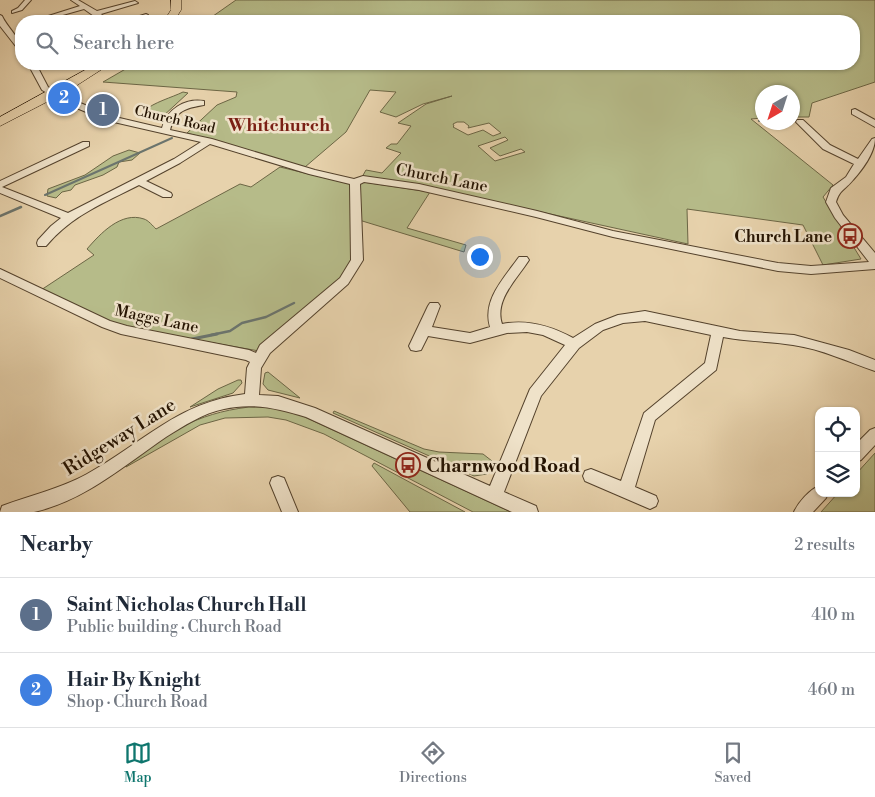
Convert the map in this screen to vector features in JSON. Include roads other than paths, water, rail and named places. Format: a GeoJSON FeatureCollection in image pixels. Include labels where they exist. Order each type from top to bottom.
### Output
{"type":"FeatureCollection","features":[{"type":"Feature","properties":{"kind":"highway"},"geometry":{"type":"LineString","coordinates":[[173,15],[176,10],[176,0]]}},
{"type":"Feature","properties":{"kind":"highway"},"geometry":{"type":"LineString","coordinates":[[0,122],[51,96],[94,70]]}},
{"type":"Feature","properties":{"kind":"street"},"geometry":{"type":"LineString","coordinates":[[20,10],[28,0]]}},
{"type":"Feature","properties":{"kind":"street"},"geometry":{"type":"LineString","coordinates":[[74,0],[96,15]]}},
{"type":"Feature","properties":{"kind":"street"},"geometry":{"type":"LineString","coordinates":[[107,15],[135,3]]}},
{"type":"Feature","properties":{"kind":"street"},"geometry":{"type":"LineString","coordinates":[[51,15],[84,7]]}},
{"type":"Feature","properties":{"kind":"street"},"geometry":{"type":"LineString","coordinates":[[0,17],[2,24],[15,40]]}},
{"type":"Feature","properties":{"kind":"street"},"geometry":{"type":"LineString","coordinates":[[35,70],[51,96]]}},
{"type":"Feature","properties":{"kind":"street","name":"Church Road"},"geometry":{"type":"LineString","coordinates":[[51,96],[96,114],[208,140],[312,172],[355,182]]}},
{"type":"Feature","properties":{"kind":"street"},"geometry":{"type":"LineString","coordinates":[[166,130],[168,121],[178,109],[186,103],[201,102]]}},
{"type":"Feature","properties":{"kind":"street"},"geometry":{"type":"LineString","coordinates":[[855,112],[875,124]]}},
{"type":"Feature","properties":{"kind":"street"},"geometry":{"type":"LineString","coordinates":[[800,125],[831,151],[860,163]]}},
{"type":"Feature","properties":{"kind":"street"},"geometry":{"type":"LineString","coordinates":[[42,243],[55,228],[70,217],[177,161],[208,140]]}},
{"type":"Feature","properties":{"kind":"street"},"geometry":{"type":"LineString","coordinates":[[875,141],[849,179],[835,190],[831,202],[839,216],[875,261]]}},
{"type":"Feature","properties":{"kind":"street"},"geometry":{"type":"LineString","coordinates":[[0,185],[86,144]]}},
{"type":"Feature","properties":{"kind":"street","name":"Church Lane"},"geometry":{"type":"LineString","coordinates":[[355,182],[363,179],[419,187],[537,214],[613,234],[778,267],[811,270],[875,265]]}},
{"type":"Feature","properties":{"kind":"street"},"geometry":{"type":"LineString","coordinates":[[139,180],[168,196]]}},
{"type":"Feature","properties":{"kind":"street"},"geometry":{"type":"LineString","coordinates":[[252,398],[254,368],[265,349],[305,312],[344,281],[355,267],[358,260],[355,182]]}},
{"type":"Feature","properties":{"kind":"street"},"geometry":{"type":"LineString","coordinates":[[0,190],[70,217]]}},
{"type":"Feature","properties":{"kind":"street"},"geometry":{"type":"LineString","coordinates":[[496,330],[491,318],[493,306],[523,260]]}},
{"type":"Feature","properties":{"kind":"street","name":"Maggs Lane"},"geometry":{"type":"LineString","coordinates":[[0,273],[106,324],[126,331],[249,355],[257,360]]}},
{"type":"Feature","properties":{"kind":"street"},"geometry":{"type":"LineString","coordinates":[[416,346],[434,306]]}},
{"type":"Feature","properties":{"kind":"street"},"geometry":{"type":"LineString","coordinates":[[494,496],[535,393],[574,344],[599,327],[622,318],[645,316],[740,336],[794,340],[849,355],[875,366]]}},
{"type":"Feature","properties":{"kind":"street"},"geometry":{"type":"LineString","coordinates":[[424,330],[448,336],[472,338],[513,326],[533,326],[550,331],[574,344]]}},
{"type":"Feature","properties":{"kind":"street"},"geometry":{"type":"LineString","coordinates":[[626,491],[649,417],[711,366],[718,332]]}},
{"type":"Feature","properties":{"kind":"street","name":"Ridgeway Lane"},"geometry":{"type":"LineString","coordinates":[[8,512],[49,500],[78,487],[105,472],[162,430],[184,418],[230,401],[252,398],[278,402],[304,410],[530,512]]}},
{"type":"Feature","properties":{"kind":"street"},"geometry":{"type":"LineString","coordinates":[[859,452],[875,435]]}},
{"type":"Feature","properties":{"kind":"street"},"geometry":{"type":"LineString","coordinates":[[591,476],[650,501]]}},
{"type":"Feature","properties":{"kind":"street"},"geometry":{"type":"LineString","coordinates":[[278,483],[290,512]]}},
{"type":"Feature","properties":{"kind":"street"},"geometry":{"type":"LineString","coordinates":[[802,512],[816,497]]}},
{"type":"Feature","properties":{"kind":"waterway"},"geometry":{"type":"LineString","coordinates":[[45,195],[172,138]]}},
{"type":"Feature","properties":{"kind":"waterway"},"geometry":{"type":"LineString","coordinates":[[0,216],[21,207]]}},
{"type":"Feature","properties":{"kind":"waterway"},"geometry":{"type":"LineString","coordinates":[[211,335],[230,331],[242,323],[266,317],[294,303]]}},
{"type":"Feature","properties":{"kind":"waterway"},"geometry":{"type":"LineString","coordinates":[[192,339],[217,334]]}},
{"type":"Feature","properties":{"kind":"place","name":"Hair By Knight"},"geometry":{"type":"Point","coordinates":[64,98]}},
{"type":"Feature","properties":{"kind":"place","name":"Saint Nicholas Church Hall"},"geometry":{"type":"Point","coordinates":[103,110]}},
{"type":"Feature","properties":{"kind":"place","name":"Church Lane"},"geometry":{"type":"Point","coordinates":[850,236]}},
{"type":"Feature","properties":{"kind":"place","name":"Charnwood Road"},"geometry":{"type":"Point","coordinates":[408,465]}},
{"type":"Feature","properties":{"kind":"district","name":"Whitchurch"},"geometry":{"type":"Point","coordinates":[279,125]}}]}
